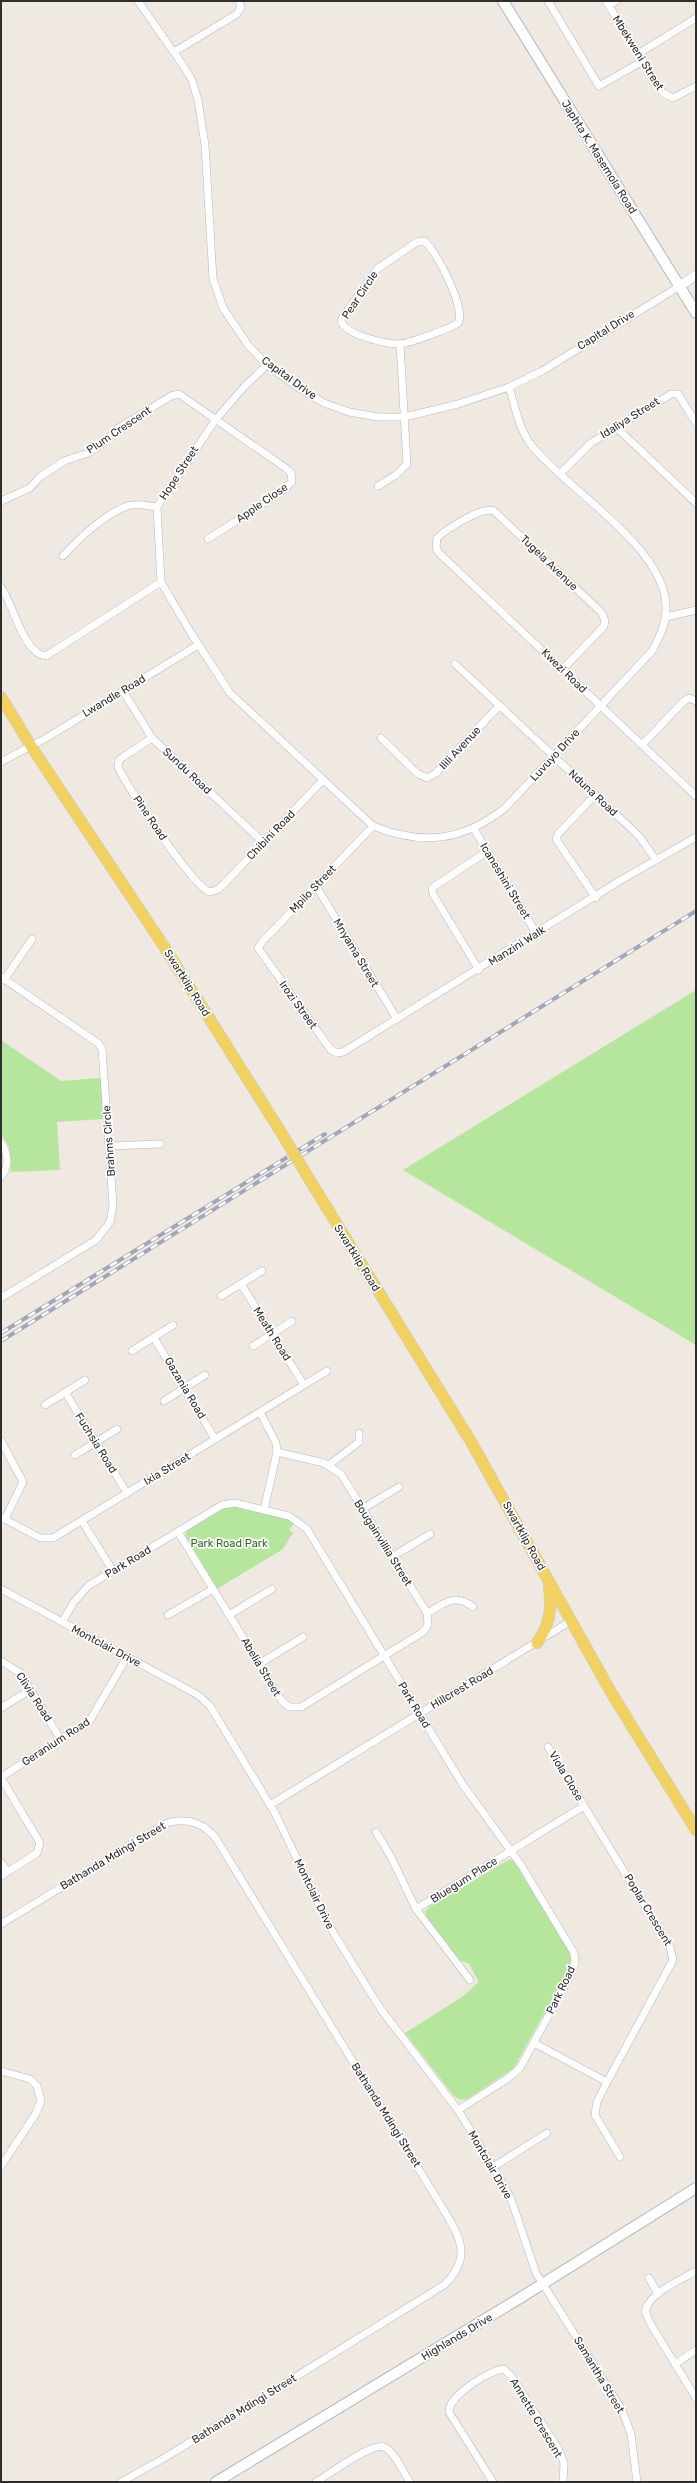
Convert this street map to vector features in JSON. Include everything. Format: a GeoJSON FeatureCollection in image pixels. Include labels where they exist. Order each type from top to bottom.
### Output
{"type":"FeatureCollection","features":[{"type":"Feature","properties":{"kind":"main road","name":"Japhta K. Masemola Road"},"geometry":{"type":"LineString","coordinates":[[503,1],[696,313]]}},
{"type":"Feature","properties":{"kind":"main road","name":"Swartklip Road"},"geometry":{"type":"LineString","coordinates":[[1,697],[30,746],[165,948],[470,1440],[612,1694],[696,1830]]}},
{"type":"Feature","properties":{"kind":"main road"},"geometry":{"type":"LineString","coordinates":[[537,1643],[546,1630],[551,1611],[549,1582]]}},
{"type":"Feature","properties":{"kind":"main road","name":"Highlands Drive"},"geometry":{"type":"LineString","coordinates":[[216,2482],[543,2284],[696,2188]]}},
{"type":"Feature","properties":{"kind":"street","name":"Capital Drive"},"geometry":{"type":"LineString","coordinates":[[138,1],[192,80],[198,100],[206,145],[211,249],[216,291],[223,308],[248,345],[267,365],[324,403],[349,412],[378,417],[405,417],[429,413],[509,387],[542,371],[680,286]]}},
{"type":"Feature","properties":{"kind":"street"},"geometry":{"type":"LineString","coordinates":[[174,52],[237,14],[241,7],[239,1]]}},
{"type":"Feature","properties":{"kind":"street"},"geometry":{"type":"LineString","coordinates":[[548,1],[599,86],[643,61]]}},
{"type":"Feature","properties":{"kind":"street"},"geometry":{"type":"LineString","coordinates":[[607,3],[616,1]]}},
{"type":"Feature","properties":{"kind":"street","name":"Mbekweni Street"},"geometry":{"type":"LineString","coordinates":[[607,3],[638,54],[667,96],[673,98],[680,96],[696,86]]}},
{"type":"Feature","properties":{"kind":"street"},"geometry":{"type":"LineString","coordinates":[[638,54],[696,18]]}},
{"type":"Feature","properties":{"kind":"street","name":"Pear Circle"},"geometry":{"type":"LineString","coordinates":[[424,241],[451,284],[461,316],[455,326],[400,344],[353,333],[344,328],[341,321],[377,269],[417,242],[424,241]]}},
{"type":"Feature","properties":{"kind":"street"},"geometry":{"type":"LineString","coordinates":[[680,286],[696,275]]}},
{"type":"Feature","properties":{"kind":"street"},"geometry":{"type":"LineString","coordinates":[[378,486],[396,475],[407,464],[400,344]]}},
{"type":"Feature","properties":{"kind":"street","name":"Hope Street"},"geometry":{"type":"LineString","coordinates":[[198,645],[161,582],[157,508],[216,419],[244,387],[267,365]]}},
{"type":"Feature","properties":{"kind":"street","name":"Luvuyo Drive"},"geometry":{"type":"LineString","coordinates":[[198,645],[230,693],[322,781],[373,826],[390,833],[426,838],[446,837],[474,829],[505,808],[652,651],[660,636],[666,617],[664,592],[654,566],[538,452],[526,436],[509,387]]}},
{"type":"Feature","properties":{"kind":"street","name":"Idaliya Street"},"geometry":{"type":"LineString","coordinates":[[561,473],[585,446],[666,396],[675,393],[680,397],[696,423]]}},
{"type":"Feature","properties":{"kind":"street","name":"Plum Crescent"},"geometry":{"type":"LineString","coordinates":[[1,501],[30,488],[40,477],[64,461],[88,452],[102,444],[117,429],[171,396],[182,395],[216,419]]}},
{"type":"Feature","properties":{"kind":"street","name":"Apple Close"},"geometry":{"type":"LineString","coordinates":[[208,539],[281,492],[292,482],[292,477],[287,469],[216,419]]}},
{"type":"Feature","properties":{"kind":"street"},"geometry":{"type":"LineString","coordinates":[[616,427],[696,503]]}},
{"type":"Feature","properties":{"kind":"street"},"geometry":{"type":"LineString","coordinates":[[63,556],[89,530],[126,506],[138,504],[157,508]]}},
{"type":"Feature","properties":{"kind":"street","name":"Tugela Avenue"},"geometry":{"type":"LineString","coordinates":[[435,543],[442,534],[481,511],[489,509],[602,613],[605,621],[604,626],[563,669]]}},
{"type":"Feature","properties":{"kind":"street","name":"Kwezi Road"},"geometry":{"type":"LineString","coordinates":[[435,543],[439,553],[696,796]]}},
{"type":"Feature","properties":{"kind":"street"},"geometry":{"type":"LineString","coordinates":[[1,587],[12,613],[33,649],[40,655],[46,656],[161,582]]}},
{"type":"Feature","properties":{"kind":"street"},"geometry":{"type":"LineString","coordinates":[[666,617],[696,610]]}},
{"type":"Feature","properties":{"kind":"street","name":"Lwandle Road"},"geometry":{"type":"LineString","coordinates":[[1,762],[198,645]]}},
{"type":"Feature","properties":{"kind":"street","name":"Nduna Road"},"geometry":{"type":"LineString","coordinates":[[455,664],[639,836],[656,860]]}},
{"type":"Feature","properties":{"kind":"street","name":"Sundu Road"},"geometry":{"type":"LineString","coordinates":[[123,690],[152,738],[264,843]]}},
{"type":"Feature","properties":{"kind":"street"},"geometry":{"type":"LineString","coordinates":[[642,744],[684,701],[689,698],[696,700]]}},
{"type":"Feature","properties":{"kind":"street","name":"Ilili Avenue"},"geometry":{"type":"LineString","coordinates":[[381,738],[418,774],[427,778],[436,773],[500,706]]}},
{"type":"Feature","properties":{"kind":"street","name":"Pine Road"},"geometry":{"type":"LineString","coordinates":[[152,738],[120,760],[118,767],[120,773],[158,832],[201,886],[210,892],[219,889]]}},
{"type":"Feature","properties":{"kind":"street","name":"Chibini Road"},"geometry":{"type":"LineString","coordinates":[[219,889],[322,781]]}},
{"type":"Feature","properties":{"kind":"street"},"geometry":{"type":"LineString","coordinates":[[595,795],[558,834],[556,839],[596,898]]}},
{"type":"Feature","properties":{"kind":"street","name":"Mpilo Street"},"geometry":{"type":"LineString","coordinates":[[261,954],[258,948],[262,942],[373,826]]}},
{"type":"Feature","properties":{"kind":"street","name":"Icaneshini Street"},"geometry":{"type":"LineString","coordinates":[[474,829],[486,852],[536,933]]}},
{"type":"Feature","properties":{"kind":"street","name":"Manzini Walk"},"geometry":{"type":"LineString","coordinates":[[337,1053],[343,1052],[479,970],[536,933],[696,837]]}},
{"type":"Feature","properties":{"kind":"street"},"geometry":{"type":"LineString","coordinates":[[479,970],[433,894],[432,888],[486,852]]}},
{"type":"Feature","properties":{"kind":"street","name":"Mnyama Street"},"geometry":{"type":"LineString","coordinates":[[316,886],[397,1019]]}},
{"type":"Feature","properties":{"kind":"street"},"geometry":{"type":"LineString","coordinates":[[3,979],[32,939]]}},
{"type":"Feature","properties":{"kind":"street","name":"Irozi Street"},"geometry":{"type":"LineString","coordinates":[[261,954],[331,1050],[337,1053]]}},
{"type":"Feature","properties":{"kind":"street","name":"Brahms Circle"},"geometry":{"type":"LineString","coordinates":[[1,1298],[96,1240],[104,1232],[112,1217],[113,1205],[104,1056],[100,1046],[3,979]]}},
{"type":"Feature","properties":{"kind":"street"},"geometry":{"type":"LineString","coordinates":[[1,1142],[7,1162],[7,1167],[1,1177]]}},
{"type":"Feature","properties":{"kind":"street"},"geometry":{"type":"LineString","coordinates":[[110,1146],[160,1144]]}},
{"type":"Feature","properties":{"kind":"street"},"geometry":{"type":"LineString","coordinates":[[221,1296],[262,1271]]}},
{"type":"Feature","properties":{"kind":"street","name":"Meath Road"},"geometry":{"type":"LineString","coordinates":[[241,1284],[304,1385]]}},
{"type":"Feature","properties":{"kind":"street"},"geometry":{"type":"LineString","coordinates":[[253,1346],[292,1321]]}},
{"type":"Feature","properties":{"kind":"street"},"geometry":{"type":"LineString","coordinates":[[132,1351],[174,1325]]}},
{"type":"Feature","properties":{"kind":"street","name":"Gazania Road"},"geometry":{"type":"LineString","coordinates":[[154,1338],[216,1439]]}},
{"type":"Feature","properties":{"kind":"street","name":"Ixia Street"},"geometry":{"type":"LineString","coordinates":[[1,1441],[23,1482],[3,1518],[44,1540],[54,1538],[327,1371]]}},
{"type":"Feature","properties":{"kind":"street"},"geometry":{"type":"LineString","coordinates":[[164,1400],[205,1375]]}},
{"type":"Feature","properties":{"kind":"street"},"geometry":{"type":"LineString","coordinates":[[44,1405],[85,1380]]}},
{"type":"Feature","properties":{"kind":"street","name":"Fuchsia Road"},"geometry":{"type":"LineString","coordinates":[[65,1392],[127,1493]]}},
{"type":"Feature","properties":{"kind":"street"},"geometry":{"type":"LineString","coordinates":[[260,1412],[276,1443],[277,1452],[264,1510]]}},
{"type":"Feature","properties":{"kind":"street"},"geometry":{"type":"LineString","coordinates":[[75,1455],[117,1430]]}},
{"type":"Feature","properties":{"kind":"street"},"geometry":{"type":"LineString","coordinates":[[329,1465],[359,1442],[360,1433]]}},
{"type":"Feature","properties":{"kind":"street","name":"Bougainvillia Street"},"geometry":{"type":"LineString","coordinates":[[277,1452],[329,1465],[341,1474],[427,1613]]}},
{"type":"Feature","properties":{"kind":"street"},"geometry":{"type":"LineString","coordinates":[[362,1509],[399,1487]]}},
{"type":"Feature","properties":{"kind":"street","name":"Park Road"},"geometry":{"type":"LineString","coordinates":[[62,1622],[80,1594],[113,1571],[226,1503],[234,1503],[289,1516],[307,1529],[463,1785],[512,1851],[571,1944],[575,1957],[571,1974],[534,2043],[515,2073],[458,2110]]}},
{"type":"Feature","properties":{"kind":"street"},"geometry":{"type":"LineString","coordinates":[[82,1520],[113,1571]]}},
{"type":"Feature","properties":{"kind":"street","name":"Abelia Street"},"geometry":{"type":"LineString","coordinates":[[178,1532],[284,1704],[297,1708],[384,1656]]}},
{"type":"Feature","properties":{"kind":"street"},"geometry":{"type":"LineString","coordinates":[[392,1557],[430,1534]]}},
{"type":"Feature","properties":{"kind":"street","name":"Montclair Drive"},"geometry":{"type":"LineString","coordinates":[[1,1589],[206,1701],[270,1805],[328,1924],[380,2008],[458,2110],[511,2198],[532,2262],[543,2284]]}},
{"type":"Feature","properties":{"kind":"street"},"geometry":{"type":"LineString","coordinates":[[168,1615],[213,1589]]}},
{"type":"Feature","properties":{"kind":"street"},"geometry":{"type":"LineString","coordinates":[[229,1615],[272,1589]]}},
{"type":"Feature","properties":{"kind":"street"},"geometry":{"type":"LineString","coordinates":[[384,1656],[423,1632],[428,1625],[427,1613],[456,1599],[463,1600],[473,1607]]}},
{"type":"Feature","properties":{"kind":"street","name":"Hillcrest Road"},"geometry":{"type":"LineString","coordinates":[[270,1805],[571,1622]]}},
{"type":"Feature","properties":{"kind":"street"},"geometry":{"type":"LineString","coordinates":[[259,1664],[303,1637]]}},
{"type":"Feature","properties":{"kind":"street","name":"Geranium Road"},"geometry":{"type":"LineString","coordinates":[[1,1778],[92,1719],[127,1657]]}},
{"type":"Feature","properties":{"kind":"street","name":"Clivia Road"},"geometry":{"type":"LineString","coordinates":[[1,1661],[18,1671],[61,1740]]}},
{"type":"Feature","properties":{"kind":"street"},"geometry":{"type":"LineString","coordinates":[[1,1708],[30,1690]]}},
{"type":"Feature","properties":{"kind":"street","name":"Viola Close"},"geometry":{"type":"LineString","coordinates":[[548,1747],[584,1806]]}},
{"type":"Feature","properties":{"kind":"street"},"geometry":{"type":"LineString","coordinates":[[1,1778],[40,1843],[37,1853],[4,1874],[1,1862]]}},
{"type":"Feature","properties":{"kind":"street"},"geometry":{"type":"LineString","coordinates":[[512,1851],[584,1806]]}},
{"type":"Feature","properties":{"kind":"street","name":"Poplar Crescent"},"geometry":{"type":"LineString","coordinates":[[584,1806],[670,1947],[673,1956],[670,1966],[607,2082]]}},
{"type":"Feature","properties":{"kind":"street","name":"Bathanda Mdingi Street"},"geometry":{"type":"LineString","coordinates":[[1,1924],[168,1823],[188,1820],[208,1829],[221,1846],[438,2200],[460,2240],[462,2261],[454,2276],[444,2285],[166,2457],[121,2482]]}},
{"type":"Feature","properties":{"kind":"street"},"geometry":{"type":"LineString","coordinates":[[376,1832],[391,1856],[416,1910],[470,1980]]}},
{"type":"Feature","properties":{"kind":"street","name":"Bluegum Place"},"geometry":{"type":"LineString","coordinates":[[416,1910],[512,1851]]}},
{"type":"Feature","properties":{"kind":"street"},"geometry":{"type":"LineString","coordinates":[[534,2043],[607,2082],[597,2102],[595,2115],[620,2157]]}},
{"type":"Feature","properties":{"kind":"street"},"geometry":{"type":"LineString","coordinates":[[1,2071],[30,2079],[37,2086],[40,2101],[35,2115],[1,2166]]}},
{"type":"Feature","properties":{"kind":"street"},"geometry":{"type":"LineString","coordinates":[[493,2167],[547,2133]]}},
{"type":"Feature","properties":{"kind":"street"},"geometry":{"type":"LineString","coordinates":[[696,2271],[658,2294],[648,2303],[645,2311],[650,2323],[696,2398]]}},
{"type":"Feature","properties":{"kind":"street"},"geometry":{"type":"LineString","coordinates":[[649,2278],[658,2294]]}},
{"type":"Feature","properties":{"kind":"street","name":"Samantha Street"},"geometry":{"type":"LineString","coordinates":[[543,2284],[622,2410],[631,2434],[637,2482]]}},
{"type":"Feature","properties":{"kind":"street"},"geometry":{"type":"LineString","coordinates":[[675,2364],[696,2350]]}},
{"type":"Feature","properties":{"kind":"street","name":"Annette Crescent"},"geometry":{"type":"LineString","coordinates":[[493,2482],[448,2412],[448,2407],[455,2396],[494,2372],[504,2369],[511,2376],[559,2450],[564,2463],[563,2482]]}},
{"type":"Feature","properties":{"kind":"street"},"geometry":{"type":"LineString","coordinates":[[316,2482],[365,2452],[379,2446],[385,2447],[391,2453],[410,2482]]}},
{"type":"Feature","properties":{"kind":"street","name":"Samantha Street"},"geometry":{"type":"LineString","coordinates":[[633,2482],[635,2474]]}},
{"type":"Feature","properties":{"kind":"green space"},"geometry":{"type":"Polygon","coordinates":[[[696,990],[696,1345],[403,1170],[696,990]]]}},
{"type":"Feature","properties":{"kind":"green space"},"geometry":{"type":"Polygon","coordinates":[[[1,1040],[61,1081],[101,1078],[103,1119],[57,1122],[60,1170],[11,1172],[9,1146],[1,1133],[1,1040]]]}},
{"type":"Feature","properties":{"kind":"green space","name":"Park Road Park"},"geometry":{"type":"Polygon","coordinates":[[[234,1506],[295,1522],[289,1530],[293,1533],[283,1549],[217,1589],[185,1534],[188,1529],[225,1507],[234,1506]]]}},
{"type":"Feature","properties":{"kind":"green space"},"geometry":{"type":"Polygon","coordinates":[[[510,1859],[515,1862],[567,1947],[571,1957],[570,1966],[514,2068],[467,2099],[460,2100],[454,2096],[405,2033],[462,1997],[479,1982],[469,1964],[459,1960],[427,1918],[425,1911],[430,1906],[510,1859]]]}},
{"type":"Feature","properties":{"kind":"railway"},"geometry":{"type":"LineString","coordinates":[[1,1341],[696,911]]}},
{"type":"Feature","properties":{"kind":"railway"},"geometry":{"type":"LineString","coordinates":[[1,1333],[325,1134]]}}]}
